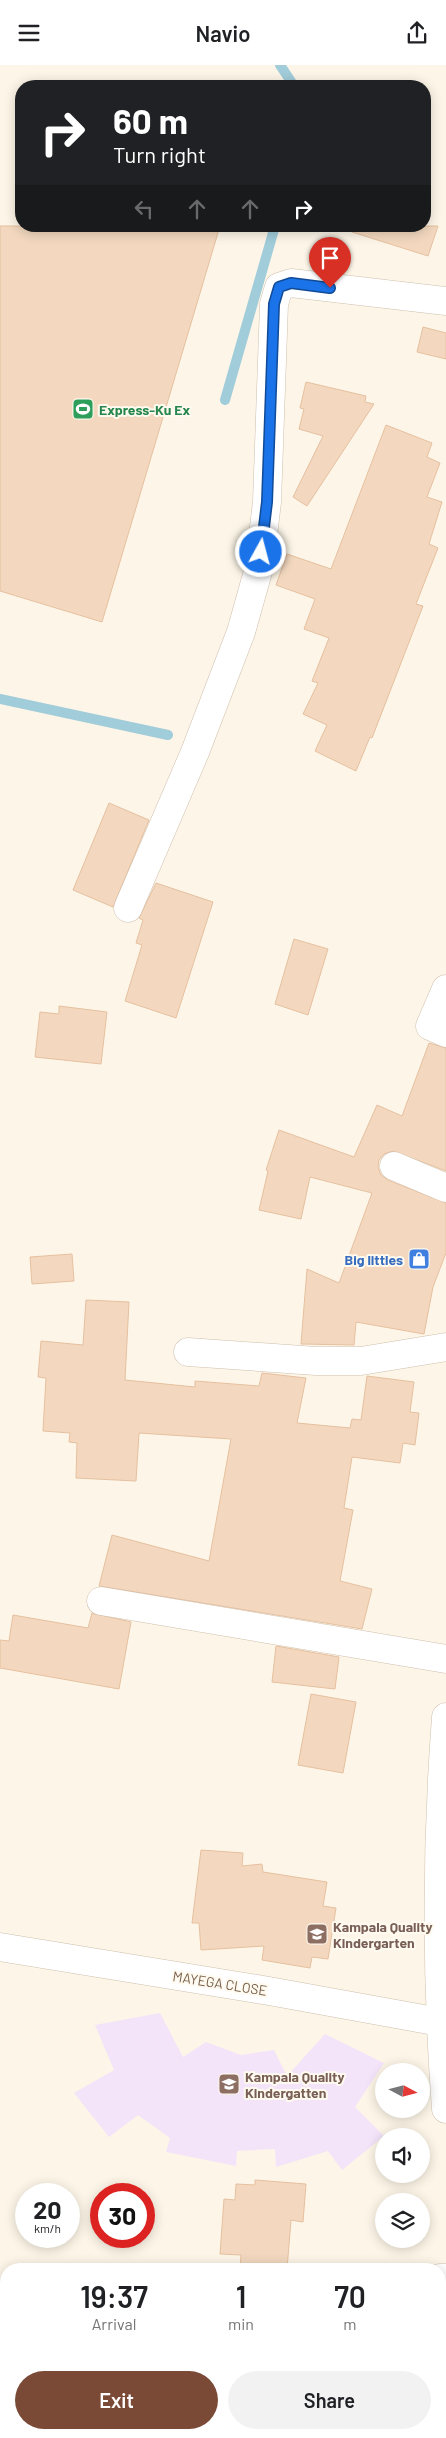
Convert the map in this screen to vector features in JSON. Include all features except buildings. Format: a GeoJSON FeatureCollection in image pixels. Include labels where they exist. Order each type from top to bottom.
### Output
{"type":"FeatureCollection","features":[{"type":"Feature","properties":{"kind":"street"},"geometry":{"type":"LineString","coordinates":[[128,908],[195,752],[241,632],[258,569],[267,502],[274,304],[279,287],[291,283],[446,301]]}},
{"type":"Feature","properties":{"kind":"street"},"geometry":{"type":"LineString","coordinates":[[446,989],[430,1026],[446,1033]]}},
{"type":"Feature","properties":{"kind":"street"},"geometry":{"type":"LineString","coordinates":[[394,1167],[446,1188]]}},
{"type":"Feature","properties":{"kind":"street"},"geometry":{"type":"LineString","coordinates":[[188,1352],[316,1361],[361,1361],[446,1347]]}},
{"type":"Feature","properties":{"kind":"street"},"geometry":{"type":"LineString","coordinates":[[101,1601],[446,1659]]}},
{"type":"Feature","properties":{"kind":"street"},"geometry":{"type":"LineString","coordinates":[[446,1717],[440,2022],[446,2109]]}},
{"type":"Feature","properties":{"kind":"street","name":"MAYEGA CLOSE"},"geometry":{"type":"LineString","coordinates":[[0,1947],[269,1991],[440,2022]]}},
{"type":"Feature","properties":{"kind":"shaded area","name":"Kampala Quality Kindergatten"},"geometry":{"type":"Polygon","coordinates":[[[160,2013],[183,2057],[206,2042],[241,2055],[274,2050],[287,2076],[325,2034],[384,2063],[375,2063],[375,2077],[355,2107],[376,2128],[375,2143],[342,2170],[328,2151],[276,2167],[275,2149],[237,2151],[236,2166],[166,2152],[170,2138],[138,2115],[109,2137],[74,2093],[114,2070],[95,2025],[160,2013]]]}},
{"type":"Feature","properties":{"kind":"waterway"},"geometry":{"type":"LineString","coordinates":[[280,65],[290,80]]}},
{"type":"Feature","properties":{"kind":"waterway"},"geometry":{"type":"LineString","coordinates":[[225,400],[273,232]]}},
{"type":"Feature","properties":{"kind":"waterway"},"geometry":{"type":"LineString","coordinates":[[0,699],[168,735]]}},
{"type":"Feature","properties":{"kind":"place","name":"Express-Ku Ex"},"geometry":{"type":"Point","coordinates":[83,409]}},
{"type":"Feature","properties":{"kind":"place","name":"Big littles"},"geometry":{"type":"Point","coordinates":[419,1259]}},
{"type":"Feature","properties":{"kind":"place","name":"Kampala Quality Kindergarten"},"geometry":{"type":"Point","coordinates":[317,1934]}},
{"type":"Feature","properties":{"kind":"place","name":"Kampala Quality Kindergatten"},"geometry":{"type":"Point","coordinates":[229,2084]}},
{"type":"Feature","properties":{"kind":"route"},"geometry":{"type":"LineString","coordinates":[[261,552],[267,502],[274,304],[279,287],[291,283],[330,288]]}}]}
